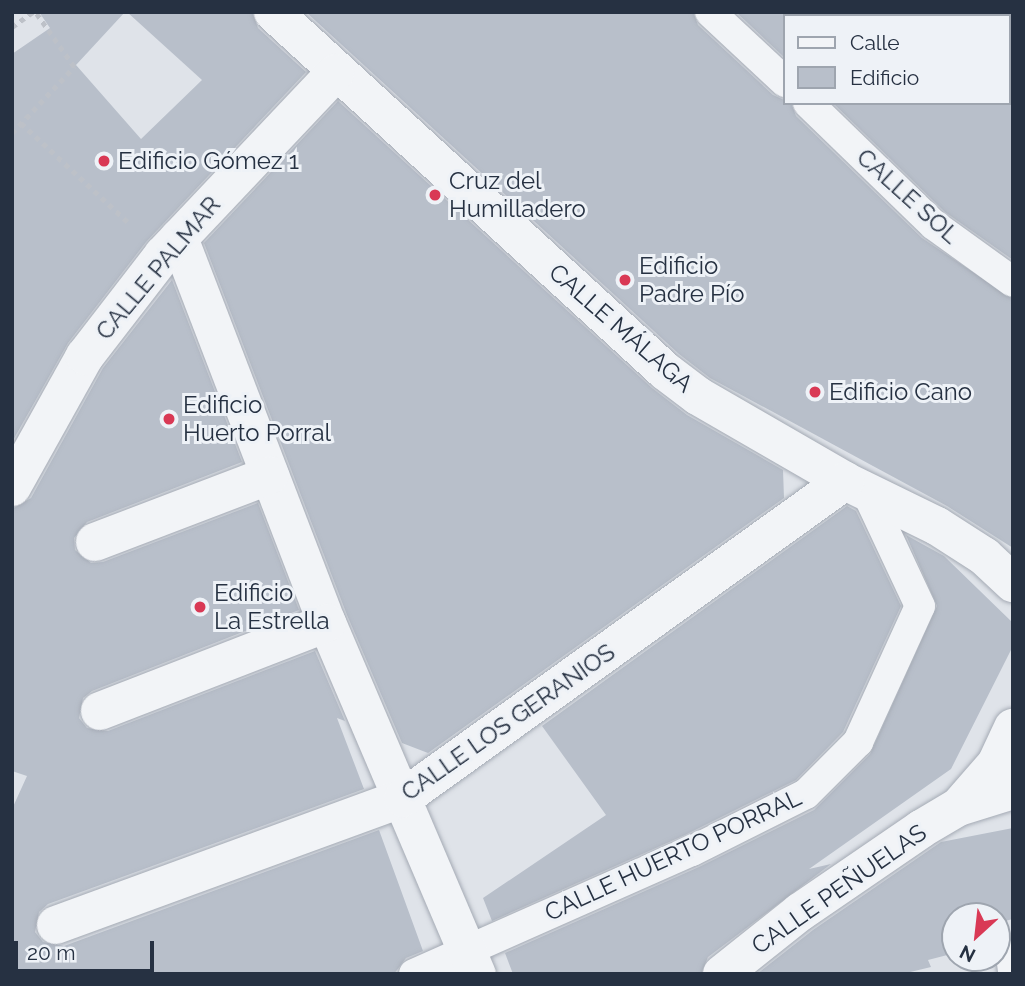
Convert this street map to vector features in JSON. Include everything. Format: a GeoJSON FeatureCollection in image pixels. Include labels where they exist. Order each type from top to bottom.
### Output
{"type":"FeatureCollection","features":[{"type":"Feature","properties":{"kind":"street","name":"CALLE MÁLAGA"},"geometry":{"type":"LineString","coordinates":[[273,12],[335,73],[665,372],[698,396],[856,487],[937,526],[984,556],[1013,583]]}},
{"type":"Feature","properties":{"kind":"street"},"geometry":{"type":"LineString","coordinates":[[710,12],[783,80]]}},
{"type":"Feature","properties":{"kind":"street","name":"CALLE PALMAR"},"geometry":{"type":"LineString","coordinates":[[12,487],[85,356],[179,238],[335,73]]}},
{"type":"Feature","properties":{"kind":"street","name":"CALLE SOL"},"geometry":{"type":"LineString","coordinates":[[816,106],[934,225],[1013,282]]}},
{"type":"Feature","properties":{"kind":"street"},"geometry":{"type":"LineString","coordinates":[[179,238],[327,622],[472,962]]}},
{"type":"Feature","properties":{"kind":"street"},"geometry":{"type":"LineString","coordinates":[[95,542],[270,475]]}},
{"type":"Feature","properties":{"kind":"street","name":"CALLE LOS GERANIOS"},"geometry":{"type":"LineString","coordinates":[[57,925],[403,798],[856,487]]}},
{"type":"Feature","properties":{"kind":"street","name":"CALLE HUERTO PORRAL"},"geometry":{"type":"LineString","coordinates":[[414,974],[472,962],[806,794],[858,743],[920,606],[856,487]]}},
{"type":"Feature","properties":{"kind":"street"},"geometry":{"type":"LineString","coordinates":[[100,711],[327,622]]}},
{"type":"Feature","properties":{"kind":"street","name":"CALLE PEÑUELAS"},"geometry":{"type":"LineString","coordinates":[[722,974],[800,912],[958,807],[996,764],[1013,728]]}},
{"type":"Feature","properties":{"kind":"street","name":"CALLE PEÑUELAS"},"geometry":{"type":"LineString","coordinates":[[958,807],[1013,790]]}},
{"type":"Feature","properties":{"kind":"path"},"geometry":{"type":"LineString","coordinates":[[12,27],[34,12],[74,67],[12,133]]}},
{"type":"Feature","properties":{"kind":"path"},"geometry":{"type":"LineString","coordinates":[[22,123],[138,232]]}},
{"type":"Feature","properties":{"kind":"building"},"geometry":{"type":"Polygon","coordinates":[[[39,12],[125,12],[76,65],[141,139],[202,80],[127,12],[252,12],[258,28],[306,72],[146,242],[68,343],[12,442],[12,54],[50,28],[39,12]]]}},
{"type":"Feature","properties":{"kind":"building"},"geometry":{"type":"Polygon","coordinates":[[[306,12],[693,12],[698,25],[773,95],[783,99],[783,105],[792,105],[796,116],[922,238],[1013,299],[1013,548],[947,506],[710,378],[679,354],[306,12]]]}},
{"type":"Feature","properties":{"kind":"building"},"geometry":{"type":"Polygon","coordinates":[[[736,12],[785,12],[783,56],[736,12]]]}},
{"type":"Feature","properties":{"kind":"building"},"geometry":{"type":"Polygon","coordinates":[[[338,101],[652,388],[687,415],[783,470],[784,498],[428,753],[402,743],[347,615],[204,243],[338,101]]]}},
{"type":"Feature","properties":{"kind":"building"},"geometry":{"type":"Polygon","coordinates":[[[1013,103],[1013,260],[945,212],[835,105],[1013,103]]]}},
{"type":"Feature","properties":{"kind":"building"},"geometry":{"type":"Polygon","coordinates":[[[172,280],[242,462],[87,522],[74,538],[75,550],[91,563],[103,562],[258,503],[299,610],[92,691],[83,698],[79,718],[87,728],[108,731],[315,651],[345,721],[337,718],[364,789],[48,904],[39,912],[35,932],[43,942],[64,946],[379,830],[423,951],[406,958],[394,974],[12,974],[12,809],[27,776],[12,771],[12,509],[31,498],[103,368],[172,280]]]}},
{"type":"Feature","properties":{"kind":"building"},"geometry":{"type":"Polygon","coordinates":[[[847,506],[856,511],[901,606],[843,732],[796,780],[685,835],[492,921],[483,898],[606,815],[542,726],[847,506]]]}},
{"type":"Feature","properties":{"kind":"building"},"geometry":{"type":"Polygon","coordinates":[[[906,535],[944,556],[1013,623],[1013,646],[951,769],[809,869],[831,864],[708,957],[701,974],[513,974],[505,953],[699,867],[814,810],[870,754],[937,606],[906,535]]]}},
{"type":"Feature","properties":{"kind":"building"},"geometry":{"type":"Polygon","coordinates":[[[1013,828],[1013,919],[1011,902],[941,902],[941,957],[928,960],[931,967],[902,974],[757,974],[813,930],[941,842],[1013,828]]]}},
{"type":"Feature","properties":{"kind":"place","name":"Edificio Gómez 1"},"geometry":{"type":"Point","coordinates":[104,161]}},
{"type":"Feature","properties":{"kind":"place","name":"Cruz del Humilladero"},"geometry":{"type":"Point","coordinates":[435,195]}},
{"type":"Feature","properties":{"kind":"place","name":"Edificio Padre Pío"},"geometry":{"type":"Point","coordinates":[625,280]}},
{"type":"Feature","properties":{"kind":"place","name":"Edificio Cano"},"geometry":{"type":"Point","coordinates":[815,392]}},
{"type":"Feature","properties":{"kind":"place","name":"Edificio Huerto Porral"},"geometry":{"type":"Point","coordinates":[169,419]}},
{"type":"Feature","properties":{"kind":"place","name":"Edificio La Estrella"},"geometry":{"type":"Point","coordinates":[200,607]}}]}
